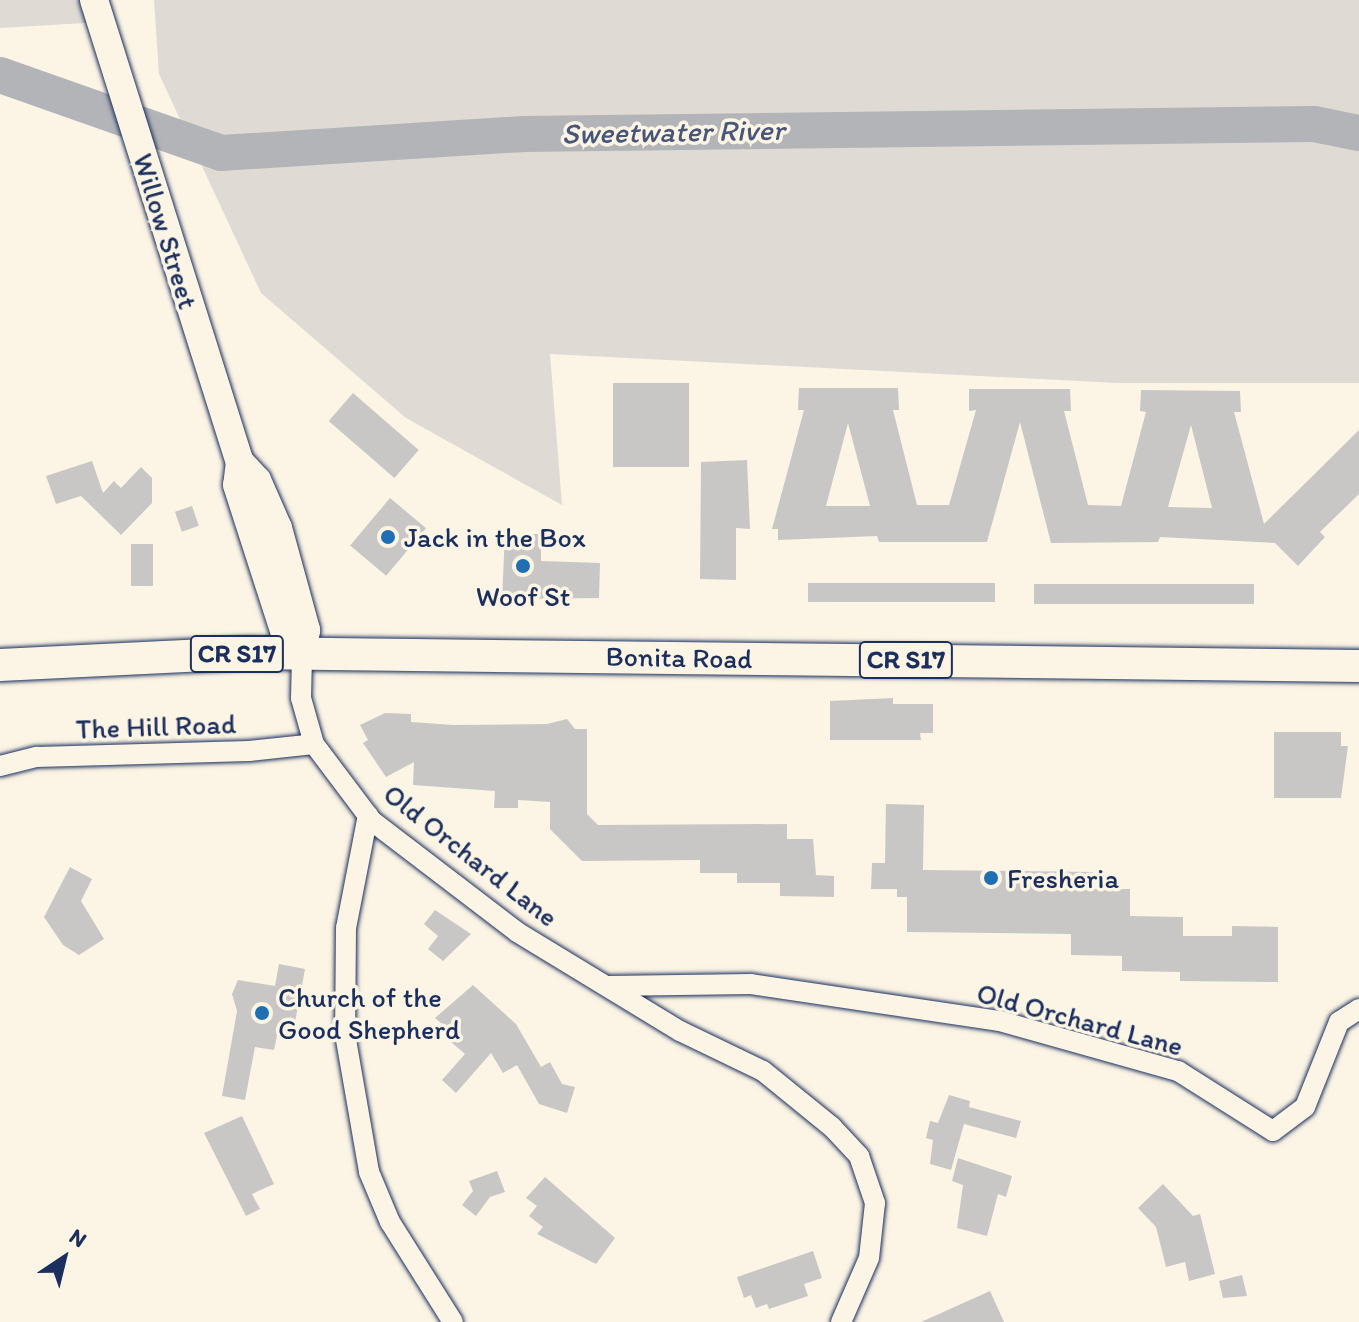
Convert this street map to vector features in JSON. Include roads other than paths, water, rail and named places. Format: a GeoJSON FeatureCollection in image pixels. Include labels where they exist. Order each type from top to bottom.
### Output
{"type":"FeatureCollection","features":[{"type":"Feature","properties":{"kind":"main road","name":"Willow Street"},"geometry":{"type":"LineString","coordinates":[[94,0],[183,291],[240,462],[237,485],[285,634],[302,655]]}},
{"type":"Feature","properties":{"kind":"main road","name":"Bonita Road"},"geometry":{"type":"LineString","coordinates":[[0,665],[302,655],[1359,666]]}},
{"type":"Feature","properties":{"kind":"street","name":"Old Orchard Lane"},"geometry":{"type":"LineString","coordinates":[[302,655],[301,698],[314,744],[368,815],[517,932],[680,1031],[763,1071],[832,1127],[859,1156],[875,1203],[869,1258],[841,1322]]}},
{"type":"Feature","properties":{"kind":"street","name":"The Hill Road"},"geometry":{"type":"LineString","coordinates":[[0,766],[37,757],[249,751],[314,744]]}},
{"type":"Feature","properties":{"kind":"street"},"geometry":{"type":"LineString","coordinates":[[368,815],[346,928],[345,1034],[369,1172],[390,1222],[453,1322]]}},
{"type":"Feature","properties":{"kind":"street","name":"Old Orchard Lane"},"geometry":{"type":"LineString","coordinates":[[608,986],[751,984],[1000,1021],[1178,1071],[1273,1131],[1305,1107],[1339,1022],[1359,1009]]}},
{"type":"Feature","properties":{"kind":"waterway","name":"Sweetwater River"},"geometry":{"type":"LineString","coordinates":[[0,75],[221,153],[524,134],[1314,124],[1359,133]]}},
{"type":"Feature","properties":{"kind":"place","name":"Jack in the Box"},"geometry":{"type":"Point","coordinates":[388,537]}},
{"type":"Feature","properties":{"kind":"place","name":"Woof St"},"geometry":{"type":"Point","coordinates":[523,566]}},
{"type":"Feature","properties":{"kind":"place","name":"Fresheria"},"geometry":{"type":"Point","coordinates":[991,878]}},
{"type":"Feature","properties":{"kind":"place","name":"Church of the Good Shepherd"},"geometry":{"type":"Point","coordinates":[262,1013]}}]}
